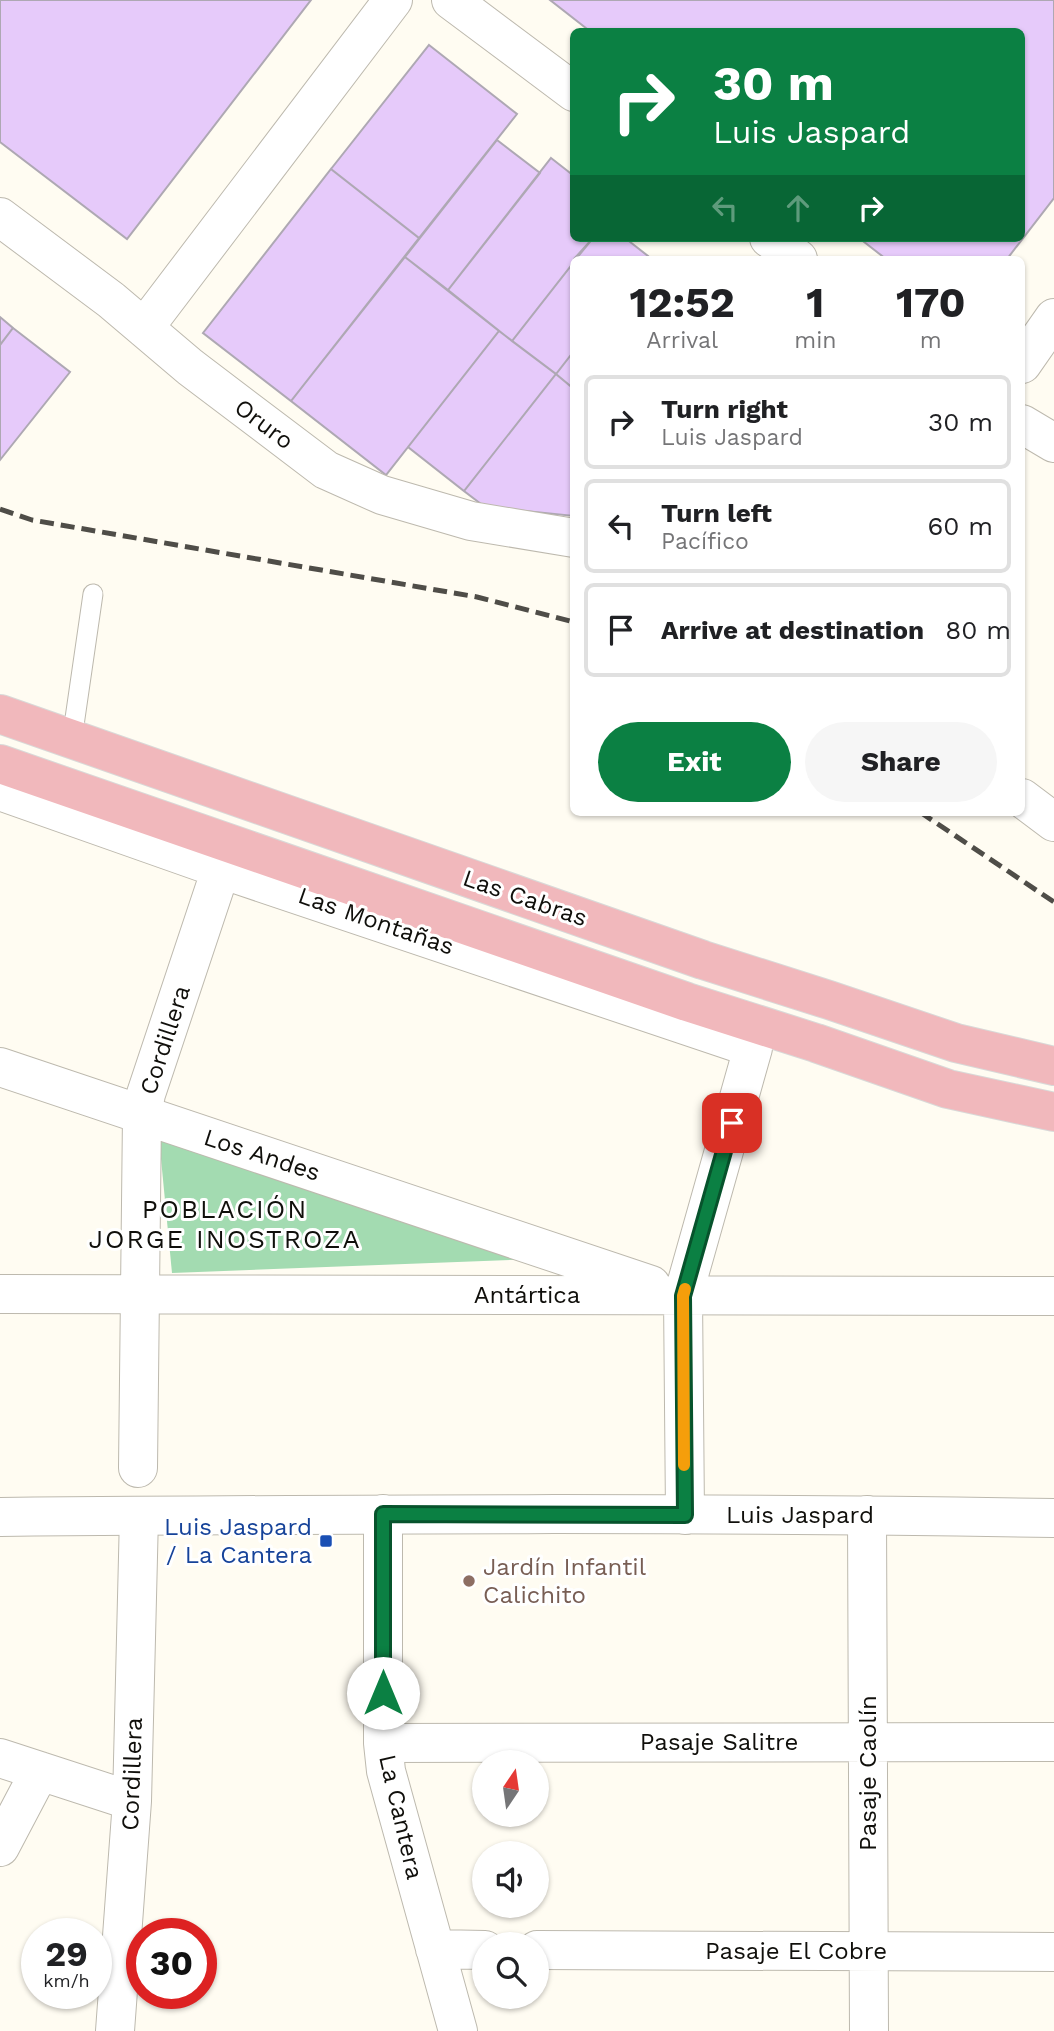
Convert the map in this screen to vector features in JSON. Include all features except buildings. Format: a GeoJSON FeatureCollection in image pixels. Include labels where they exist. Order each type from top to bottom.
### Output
{"type":"FeatureCollection","features":[{"type":"Feature","properties":{"kind":"main road","name":"Las Cabras"},"geometry":{"type":"LineString","coordinates":[[0,714],[703,960],[956,1043],[1054,1066]]}},
{"type":"Feature","properties":{"kind":"main road","name":"Las Cabras"},"geometry":{"type":"LineString","coordinates":[[0,764],[687,1002],[948,1089],[1054,1112]]}},
{"type":"Feature","properties":{"kind":"street"},"geometry":{"type":"LineString","coordinates":[[144,328],[393,0]]}},
{"type":"Feature","properties":{"kind":"street"},"geometry":{"type":"LineString","coordinates":[[452,0],[570,89]]}},
{"type":"Feature","properties":{"kind":"street","name":"Oruro"},"geometry":{"type":"LineString","coordinates":[[0,217],[111,300],[190,367],[326,470],[382,495],[471,520],[570,537]]}},
{"type":"Feature","properties":{"kind":"street"},"geometry":{"type":"LineString","coordinates":[[774,242],[793,256]]}},
{"type":"Feature","properties":{"kind":"street"},"geometry":{"type":"LineString","coordinates":[[1025,360],[1054,318]]}},
{"type":"Feature","properties":{"kind":"street"},"geometry":{"type":"LineString","coordinates":[[1025,426],[1054,443]]}},
{"type":"Feature","properties":{"kind":"street","name":"Las Montañas"},"geometry":{"type":"LineString","coordinates":[[0,791],[221,869],[752,1048],[683,1296]]}},
{"type":"Feature","properties":{"kind":"street"},"geometry":{"type":"LineString","coordinates":[[1025,800],[1054,822]]}},
{"type":"Feature","properties":{"kind":"street","name":"Cordillera"},"geometry":{"type":"LineString","coordinates":[[138,1468],[142,1115],[146,1094],[221,869]]}},
{"type":"Feature","properties":{"kind":"street","name":"Los Andes"},"geometry":{"type":"LineString","coordinates":[[0,1067],[683,1296]]}},
{"type":"Feature","properties":{"kind":"street","name":"Antártica"},"geometry":{"type":"LineString","coordinates":[[0,1294],[1054,1296]]}},
{"type":"Feature","properties":{"kind":"street"},"geometry":{"type":"LineString","coordinates":[[683,1296],[685,1515]]}},
{"type":"Feature","properties":{"kind":"street","name":"Luis Jaspard"},"geometry":{"type":"LineString","coordinates":[[0,1517],[383,1514],[1054,1518]]}},
{"type":"Feature","properties":{"kind":"street","name":"La Cantera"},"geometry":{"type":"LineString","coordinates":[[383,1514],[383,1742],[386,1771],[458,2031]]}},
{"type":"Feature","properties":{"kind":"street","name":"Pasaje Caolín"},"geometry":{"type":"LineString","coordinates":[[867,1515],[869,2031]]}},
{"type":"Feature","properties":{"kind":"street","name":"Cordillera"},"geometry":{"type":"LineString","coordinates":[[115,2031],[132,1801],[139,1516]]}},
{"type":"Feature","properties":{"kind":"street","name":"Pasaje Salitre"},"geometry":{"type":"LineString","coordinates":[[383,1742],[1054,1742]]}},
{"type":"Feature","properties":{"kind":"street"},"geometry":{"type":"LineString","coordinates":[[0,1758],[132,1801]]}},
{"type":"Feature","properties":{"kind":"street"},"geometry":{"type":"LineString","coordinates":[[0,1847],[40,1770]]}},
{"type":"Feature","properties":{"kind":"street"},"geometry":{"type":"LineString","coordinates":[[435,1949],[472,1950]]}},
{"type":"Feature","properties":{"kind":"street","name":"Pasaje El Cobre"},"geometry":{"type":"LineString","coordinates":[[549,1950],[1054,1952]]}},
{"type":"Feature","properties":{"kind":"lane"},"geometry":{"type":"LineString","coordinates":[[72,739],[93,594]]}},
{"type":"Feature","properties":{"kind":"green space"},"geometry":{"type":"Polygon","coordinates":[[[159,1138],[536,1259],[172,1273],[159,1138]]]}},
{"type":"Feature","properties":{"kind":"railway"},"geometry":{"type":"LineString","coordinates":[[0,509],[32,520],[477,597],[570,621]]}},
{"type":"Feature","properties":{"kind":"railway"},"geometry":{"type":"LineString","coordinates":[[926,816],[1054,902]]}},
{"type":"Feature","properties":{"kind":"slow traffic"},"geometry":{"type":"LineString","coordinates":[[684,1465],[685,1289]]}},
{"type":"Feature","properties":{"kind":"place","name":"Luis Jaspard / La Cantera"},"geometry":{"type":"Point","coordinates":[326,1541]}},
{"type":"Feature","properties":{"kind":"place","name":"Jardín Infantil Calichito"},"geometry":{"type":"Point","coordinates":[469,1581]}},
{"type":"Feature","properties":{"kind":"district","name":"POBLACIÓN JORGE INOSTROZA"},"geometry":{"type":"Point","coordinates":[225,1224]}},
{"type":"Feature","properties":{"kind":"route"},"geometry":{"type":"LineString","coordinates":[[383,1693],[383,1514],[685,1515],[683,1296],[732,1123]]}}]}
